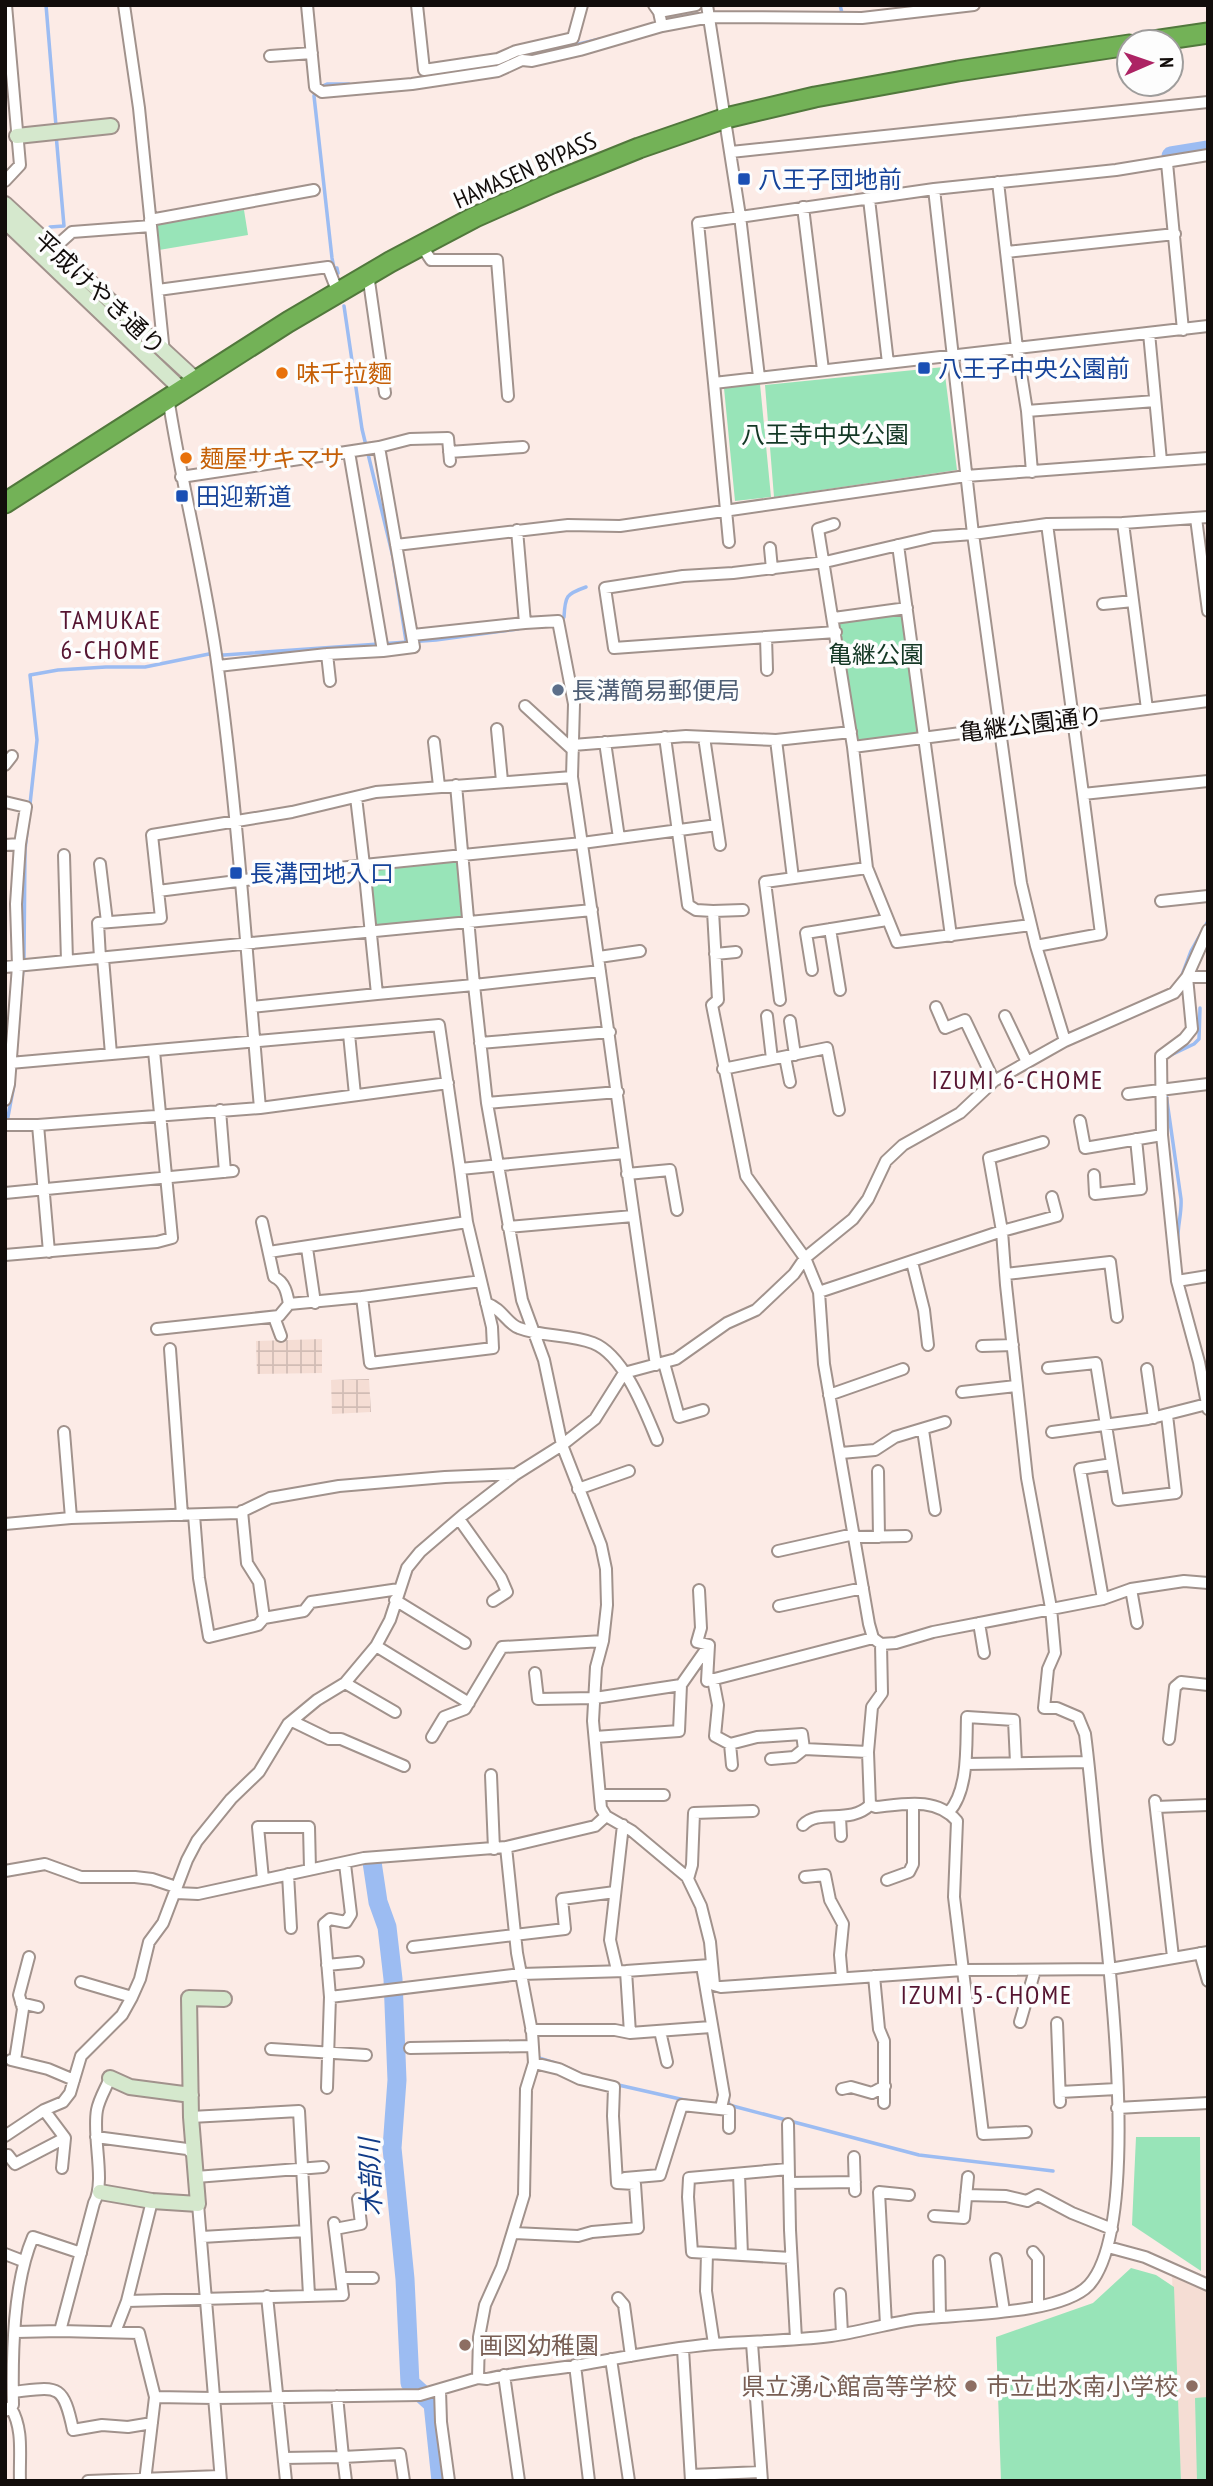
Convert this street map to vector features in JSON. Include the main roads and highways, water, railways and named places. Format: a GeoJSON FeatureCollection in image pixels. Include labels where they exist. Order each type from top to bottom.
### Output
{"type":"FeatureCollection","features":[{"type":"Feature","properties":{"kind":"highway"},"geometry":{"type":"LineString","coordinates":[[1185,36],[1208,33]]}},
{"type":"Feature","properties":{"kind":"highway","name":"HAMASEN BYPASS"},"geometry":{"type":"LineString","coordinates":[[5,503],[368,274],[475,217],[552,183],[639,148],[726,118],[815,97],[958,71],[1115,47]]}},
{"type":"Feature","properties":{"kind":"waterway"},"geometry":{"type":"LineString","coordinates":[[46,5],[56,126]]}},
{"type":"Feature","properties":{"kind":"waterway"},"geometry":{"type":"LineString","coordinates":[[840,5],[842,13]]}},
{"type":"Feature","properties":{"kind":"waterway"},"geometry":{"type":"LineString","coordinates":[[661,21],[698,14]]}},
{"type":"Feature","properties":{"kind":"waterway"},"geometry":{"type":"LineString","coordinates":[[529,56],[600,39]]}},
{"type":"Feature","properties":{"kind":"waterway"},"geometry":{"type":"LineString","coordinates":[[475,69],[508,61]]}},
{"type":"Feature","properties":{"kind":"waterway"},"geometry":{"type":"LineString","coordinates":[[338,273],[332,258],[314,96],[316,89],[327,84],[349,84]]}},
{"type":"Feature","properties":{"kind":"waterway"},"geometry":{"type":"LineString","coordinates":[[50,227],[64,226],[56,134]]}},
{"type":"Feature","properties":{"kind":"waterway"},"geometry":{"type":"LineString","coordinates":[[1171,156],[1208,150]]}},
{"type":"Feature","properties":{"kind":"waterway"},"geometry":{"type":"LineString","coordinates":[[344,306],[362,429],[393,557],[406,641]]}},
{"type":"Feature","properties":{"kind":"waterway"},"geometry":{"type":"LineString","coordinates":[[562,620],[568,597],[586,587]]}},
{"type":"Feature","properties":{"kind":"waterway"},"geometry":{"type":"LineString","coordinates":[[21,990],[25,850],[37,740],[30,675],[58,670],[145,667],[209,654],[436,640],[518,629]]}},
{"type":"Feature","properties":{"kind":"waterway"},"geometry":{"type":"LineString","coordinates":[[1182,975],[1191,951],[1208,921]]}},
{"type":"Feature","properties":{"kind":"waterway"},"geometry":{"type":"LineString","coordinates":[[1171,1055],[1199,1039],[1200,1008]]}},
{"type":"Feature","properties":{"kind":"waterway"},"geometry":{"type":"LineString","coordinates":[[7,1122],[14,1085]]}},
{"type":"Feature","properties":{"kind":"waterway"},"geometry":{"type":"LineString","coordinates":[[1166,1094],[1181,1199],[1178,1242]]}},
{"type":"Feature","properties":{"kind":"waterway","name":"木部川"},"geometry":{"type":"LineString","coordinates":[[372,1862],[378,1902],[387,1927],[393,1979],[397,2080],[392,2148],[405,2279],[410,2383],[433,2404],[441,2481]]}},
{"type":"Feature","properties":{"kind":"waterway"},"geometry":{"type":"LineString","coordinates":[[539,2058],[555,2063]]}},
{"type":"Feature","properties":{"kind":"waterway"},"geometry":{"type":"LineString","coordinates":[[562,2065],[583,2075]]}},
{"type":"Feature","properties":{"kind":"waterway"},"geometry":{"type":"LineString","coordinates":[[614,2084],[689,2101]]}},
{"type":"Feature","properties":{"kind":"waterway"},"geometry":{"type":"LineString","coordinates":[[728,2099],[729,2105],[919,2155],[1053,2171]]}},
{"type":"Feature","properties":{"kind":"place","name":"八王子団地前"},"geometry":{"type":"Point","coordinates":[744,179]}},
{"type":"Feature","properties":{"kind":"place","name":"八王子中央公園前"},"geometry":{"type":"Point","coordinates":[924,368]}},
{"type":"Feature","properties":{"kind":"place","name":"味千拉麵"},"geometry":{"type":"Point","coordinates":[282,373]}},
{"type":"Feature","properties":{"kind":"place","name":"麺屋サキマサ"},"geometry":{"type":"Point","coordinates":[186,458]}},
{"type":"Feature","properties":{"kind":"place","name":"田迎新道"},"geometry":{"type":"Point","coordinates":[182,496]}},
{"type":"Feature","properties":{"kind":"place","name":"長溝簡易郵便局"},"geometry":{"type":"Point","coordinates":[558,690]}},
{"type":"Feature","properties":{"kind":"place","name":"長溝団地入口"},"geometry":{"type":"Point","coordinates":[236,873]}},
{"type":"Feature","properties":{"kind":"place","name":"画図幼稚園"},"geometry":{"type":"Point","coordinates":[465,2345]}},
{"type":"Feature","properties":{"kind":"place","name":"県立湧心館高等学校"},"geometry":{"type":"Point","coordinates":[971,2386]}},
{"type":"Feature","properties":{"kind":"place","name":"市立出水南小学校"},"geometry":{"type":"Point","coordinates":[1192,2386]}},
{"type":"Feature","properties":{"kind":"district","name":"TAMUKAE 6-CHOME"},"geometry":{"type":"Point","coordinates":[111,634]}},
{"type":"Feature","properties":{"kind":"district","name":"IZUMI 6-CHOME"},"geometry":{"type":"Point","coordinates":[1018,1079]}},
{"type":"Feature","properties":{"kind":"district","name":"IZUMI 5-CHOME"},"geometry":{"type":"Point","coordinates":[987,1994]}},
{"type":"Feature","properties":{"kind":"park label","name":"八王寺中央公園"},"geometry":{"type":"Point","coordinates":[825,434]}},
{"type":"Feature","properties":{"kind":"park label","name":"亀継公園"},"geometry":{"type":"Point","coordinates":[876,654]}}]}
